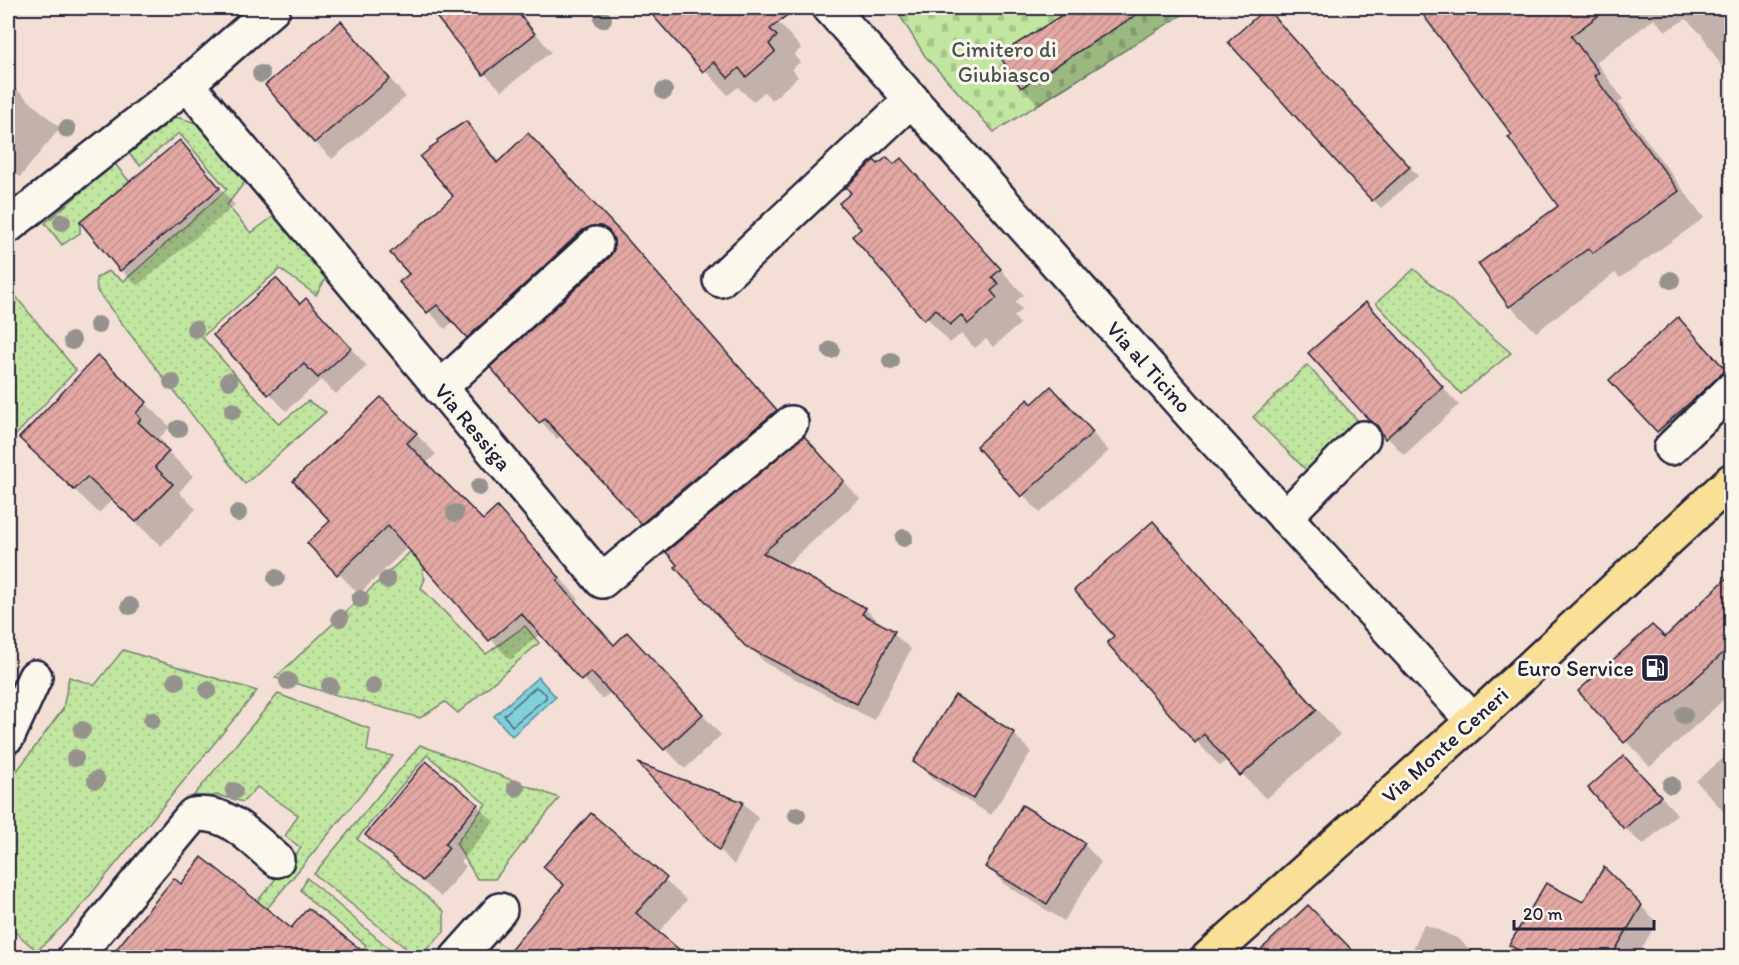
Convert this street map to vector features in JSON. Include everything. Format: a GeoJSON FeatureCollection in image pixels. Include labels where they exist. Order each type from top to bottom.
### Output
{"type":"FeatureCollection","features":[{"type":"Feature","properties":{"kind":"main road","name":"Via Monte Ceneri"},"geometry":{"type":"LineString","coordinates":[[1208,957],[1473,721],[1731,480]]}},
{"type":"Feature","properties":{"kind":"street"},"geometry":{"type":"LineString","coordinates":[[8,226],[187,84],[273,8]]}},
{"type":"Feature","properties":{"kind":"street","name":"Via al Ticino"},"geometry":{"type":"LineString","coordinates":[[830,8],[1285,517],[1473,721]]}},
{"type":"Feature","properties":{"kind":"street","name":"Via Ressiga"},"geometry":{"type":"LineString","coordinates":[[187,84],[602,581],[791,423]]}},
{"type":"Feature","properties":{"kind":"street"},"geometry":{"type":"LineString","coordinates":[[720,280],[912,99]]}},
{"type":"Feature","properties":{"kind":"street"},"geometry":{"type":"LineString","coordinates":[[440,388],[596,244]]}},
{"type":"Feature","properties":{"kind":"street"},"geometry":{"type":"LineString","coordinates":[[1671,448],[1731,389]]}},
{"type":"Feature","properties":{"kind":"street"},"geometry":{"type":"LineString","coordinates":[[1285,517],[1363,438]]}},
{"type":"Feature","properties":{"kind":"street"},"geometry":{"type":"LineString","coordinates":[[8,736],[35,677]]}},
{"type":"Feature","properties":{"kind":"street"},"geometry":{"type":"LineString","coordinates":[[74,957],[193,815],[208,812],[221,817],[277,860]]}},
{"type":"Feature","properties":{"kind":"street"},"geometry":{"type":"LineString","coordinates":[[457,957],[500,910]]}},
{"type":"Feature","properties":{"kind":"green space","name":"Cimitero di Giubiasco"},"geometry":{"type":"Polygon","coordinates":[[[895,8],[1193,8],[994,132],[925,56],[895,8]]]}},
{"type":"Feature","properties":{"kind":"green space"},"geometry":{"type":"Polygon","coordinates":[[[176,117],[207,126],[248,178],[227,205],[251,233],[274,216],[328,275],[316,295],[280,269],[202,337],[279,424],[308,401],[326,412],[245,484],[97,291],[96,278],[108,271],[124,281],[227,189],[179,133],[140,165],[129,154],[176,117]]]}},
{"type":"Feature","properties":{"kind":"green space"},"geometry":{"type":"Polygon","coordinates":[[[115,164],[129,181],[80,222],[80,233],[62,245],[45,223],[115,164]]]}},
{"type":"Feature","properties":{"kind":"green space"},"geometry":{"type":"Polygon","coordinates":[[[1414,269],[1511,353],[1461,394],[1376,303],[1414,269]]]}},
{"type":"Feature","properties":{"kind":"green space"},"geometry":{"type":"Polygon","coordinates":[[[8,287],[76,370],[15,436],[8,428],[8,287]]]}},
{"type":"Feature","properties":{"kind":"green space"},"geometry":{"type":"Polygon","coordinates":[[[1307,365],[1361,424],[1309,473],[1253,417],[1307,365]]]}},
{"type":"Feature","properties":{"kind":"green space"},"geometry":{"type":"Polygon","coordinates":[[[438,526],[455,542],[422,571],[425,579],[421,588],[486,654],[525,626],[539,643],[458,713],[445,702],[420,718],[275,678],[438,526]]]}},
{"type":"Feature","properties":{"kind":"green space"},"geometry":{"type":"Polygon","coordinates":[[[123,650],[257,691],[74,915],[37,951],[8,926],[8,783],[63,709],[69,677],[95,685],[123,650]]]}},
{"type":"Feature","properties":{"kind":"green space"},"geometry":{"type":"Polygon","coordinates":[[[278,694],[370,729],[367,751],[393,756],[227,957],[192,957],[199,949],[213,955],[301,848],[285,836],[298,815],[257,787],[243,802],[217,795],[189,801],[278,694]]]}},
{"type":"Feature","properties":{"kind":"green space"},"geometry":{"type":"Polygon","coordinates":[[[420,745],[559,798],[495,879],[477,879],[456,843],[486,804],[427,755],[357,839],[444,911],[444,932],[418,958],[314,874],[420,745]]]}},
{"type":"Feature","properties":{"kind":"green space"},"geometry":{"type":"Polygon","coordinates":[[[307,878],[399,957],[358,957],[366,945],[314,904],[301,890],[307,878]]]}},
{"type":"Feature","properties":{"kind":"water"},"geometry":{"type":"Polygon","coordinates":[[[538,677],[556,697],[512,736],[494,716],[538,677]]]}},
{"type":"Feature","properties":{"kind":"building"},"geometry":{"type":"Polygon","coordinates":[[[429,8],[514,8],[535,34],[483,75],[429,8]]]}},
{"type":"Feature","properties":{"kind":"building"},"geometry":{"type":"Polygon","coordinates":[[[646,8],[796,8],[770,29],[777,36],[769,44],[775,52],[746,77],[739,68],[728,78],[714,62],[703,72],[646,8]]]}},
{"type":"Feature","properties":{"kind":"building"},"geometry":{"type":"Polygon","coordinates":[[[1073,8],[1147,8],[1021,88],[999,55],[1073,8]]]}},
{"type":"Feature","properties":{"kind":"building"},"geometry":{"type":"Polygon","coordinates":[[[1266,8],[1410,167],[1372,201],[1228,42],[1266,8]]]}},
{"type":"Feature","properties":{"kind":"building"},"geometry":{"type":"Polygon","coordinates":[[[1418,8],[1609,8],[1571,36],[1599,73],[1594,76],[1679,191],[1593,253],[1589,248],[1509,307],[1478,264],[1558,206],[1508,137],[1512,135],[1418,8]]]}},
{"type":"Feature","properties":{"kind":"building"},"geometry":{"type":"Polygon","coordinates":[[[341,21],[390,79],[314,143],[265,85],[341,21]]]}},
{"type":"Feature","properties":{"kind":"building"},"geometry":{"type":"Polygon","coordinates":[[[466,121],[497,163],[528,133],[627,239],[777,410],[641,524],[545,419],[539,423],[490,367],[609,258],[614,250],[614,240],[609,231],[601,226],[592,226],[583,230],[467,338],[437,305],[427,313],[399,282],[409,274],[390,253],[453,196],[420,157],[438,142],[437,140],[466,121]]]}},
{"type":"Feature","properties":{"kind":"building"},"geometry":{"type":"Polygon","coordinates":[[[180,140],[220,188],[120,271],[80,222],[180,140]]]}},
{"type":"Feature","properties":{"kind":"building"},"geometry":{"type":"Polygon","coordinates":[[[887,157],[894,164],[901,158],[1001,269],[992,277],[999,284],[991,291],[997,298],[968,324],[961,315],[950,325],[936,309],[924,320],[852,236],[861,229],[839,203],[851,193],[846,187],[874,160],[878,164],[887,157]]]}},
{"type":"Feature","properties":{"kind":"building"},"geometry":{"type":"Polygon","coordinates":[[[276,278],[300,304],[306,298],[351,348],[318,378],[304,364],[268,395],[213,335],[276,278]]]}},
{"type":"Feature","properties":{"kind":"building"},"geometry":{"type":"Polygon","coordinates":[[[1366,302],[1443,387],[1385,439],[1377,425],[1369,420],[1308,353],[1366,302]]]}},
{"type":"Feature","properties":{"kind":"building"},"geometry":{"type":"Polygon","coordinates":[[[1678,317],[1726,370],[1657,432],[1609,380],[1678,317]]]}},
{"type":"Feature","properties":{"kind":"building"},"geometry":{"type":"Polygon","coordinates":[[[98,355],[147,402],[136,413],[141,419],[138,422],[169,451],[155,467],[173,484],[136,522],[87,477],[74,490],[19,438],[98,355]]]}},
{"type":"Feature","properties":{"kind":"building"},"geometry":{"type":"Polygon","coordinates":[[[1051,386],[1093,432],[1021,497],[976,446],[1028,399],[1032,404],[1051,386]]]}},
{"type":"Feature","properties":{"kind":"building"},"geometry":{"type":"Polygon","coordinates":[[[381,397],[417,433],[407,443],[483,520],[497,507],[560,578],[557,581],[614,645],[627,632],[703,714],[664,750],[591,672],[581,681],[521,613],[489,641],[388,526],[337,575],[307,543],[330,521],[293,481],[381,397]]]}},
{"type":"Feature","properties":{"kind":"building"},"geometry":{"type":"Polygon","coordinates":[[[804,436],[844,481],[763,553],[866,608],[862,614],[895,631],[857,704],[745,646],[675,567],[677,565],[666,552],[804,436]]]}},
{"type":"Feature","properties":{"kind":"building"},"geometry":{"type":"Polygon","coordinates":[[[1153,521],[1317,710],[1240,776],[1204,734],[1195,743],[1107,643],[1114,636],[1074,590],[1153,521]]]}},
{"type":"Feature","properties":{"kind":"building","name":"Euro Service"},"geometry":{"type":"Polygon","coordinates":[[[1731,574],[1731,646],[1624,743],[1578,691],[1652,625],[1665,637],[1731,574]]]}},
{"type":"Feature","properties":{"kind":"building"},"geometry":{"type":"Polygon","coordinates":[[[955,695],[1015,733],[973,799],[913,762],[955,695]]]}},
{"type":"Feature","properties":{"kind":"building"},"geometry":{"type":"Polygon","coordinates":[[[1624,756],[1661,796],[1624,829],[1588,788],[1624,756]]]}},
{"type":"Feature","properties":{"kind":"building"},"geometry":{"type":"Polygon","coordinates":[[[426,761],[478,804],[445,844],[449,848],[423,881],[365,835],[426,761]]]}},
{"type":"Feature","properties":{"kind":"building"},"geometry":{"type":"Polygon","coordinates":[[[638,763],[743,802],[719,851],[638,763]]]}},
{"type":"Feature","properties":{"kind":"building"},"geometry":{"type":"Polygon","coordinates":[[[1022,805],[1085,843],[1047,904],[985,867],[1022,805]]]}},
{"type":"Feature","properties":{"kind":"building"},"geometry":{"type":"Polygon","coordinates":[[[591,813],[667,878],[636,913],[688,957],[505,957],[564,885],[543,867],[591,813]]]}},
{"type":"Feature","properties":{"kind":"building"},"geometry":{"type":"Polygon","coordinates":[[[202,857],[291,928],[308,908],[370,957],[110,957],[174,878],[181,884],[202,857]]]}},
{"type":"Feature","properties":{"kind":"building"},"geometry":{"type":"Polygon","coordinates":[[[1604,867],[1642,905],[1611,957],[1530,957],[1509,945],[1546,883],[1583,902],[1604,867]]]}},
{"type":"Feature","properties":{"kind":"building"},"geometry":{"type":"Polygon","coordinates":[[[1308,905],[1359,957],[1253,957],[1308,905]]]}},
{"type":"Feature","properties":{"kind":"place","name":"Euro Service"},"geometry":{"type":"Point","coordinates":[1655,668]}}]}
